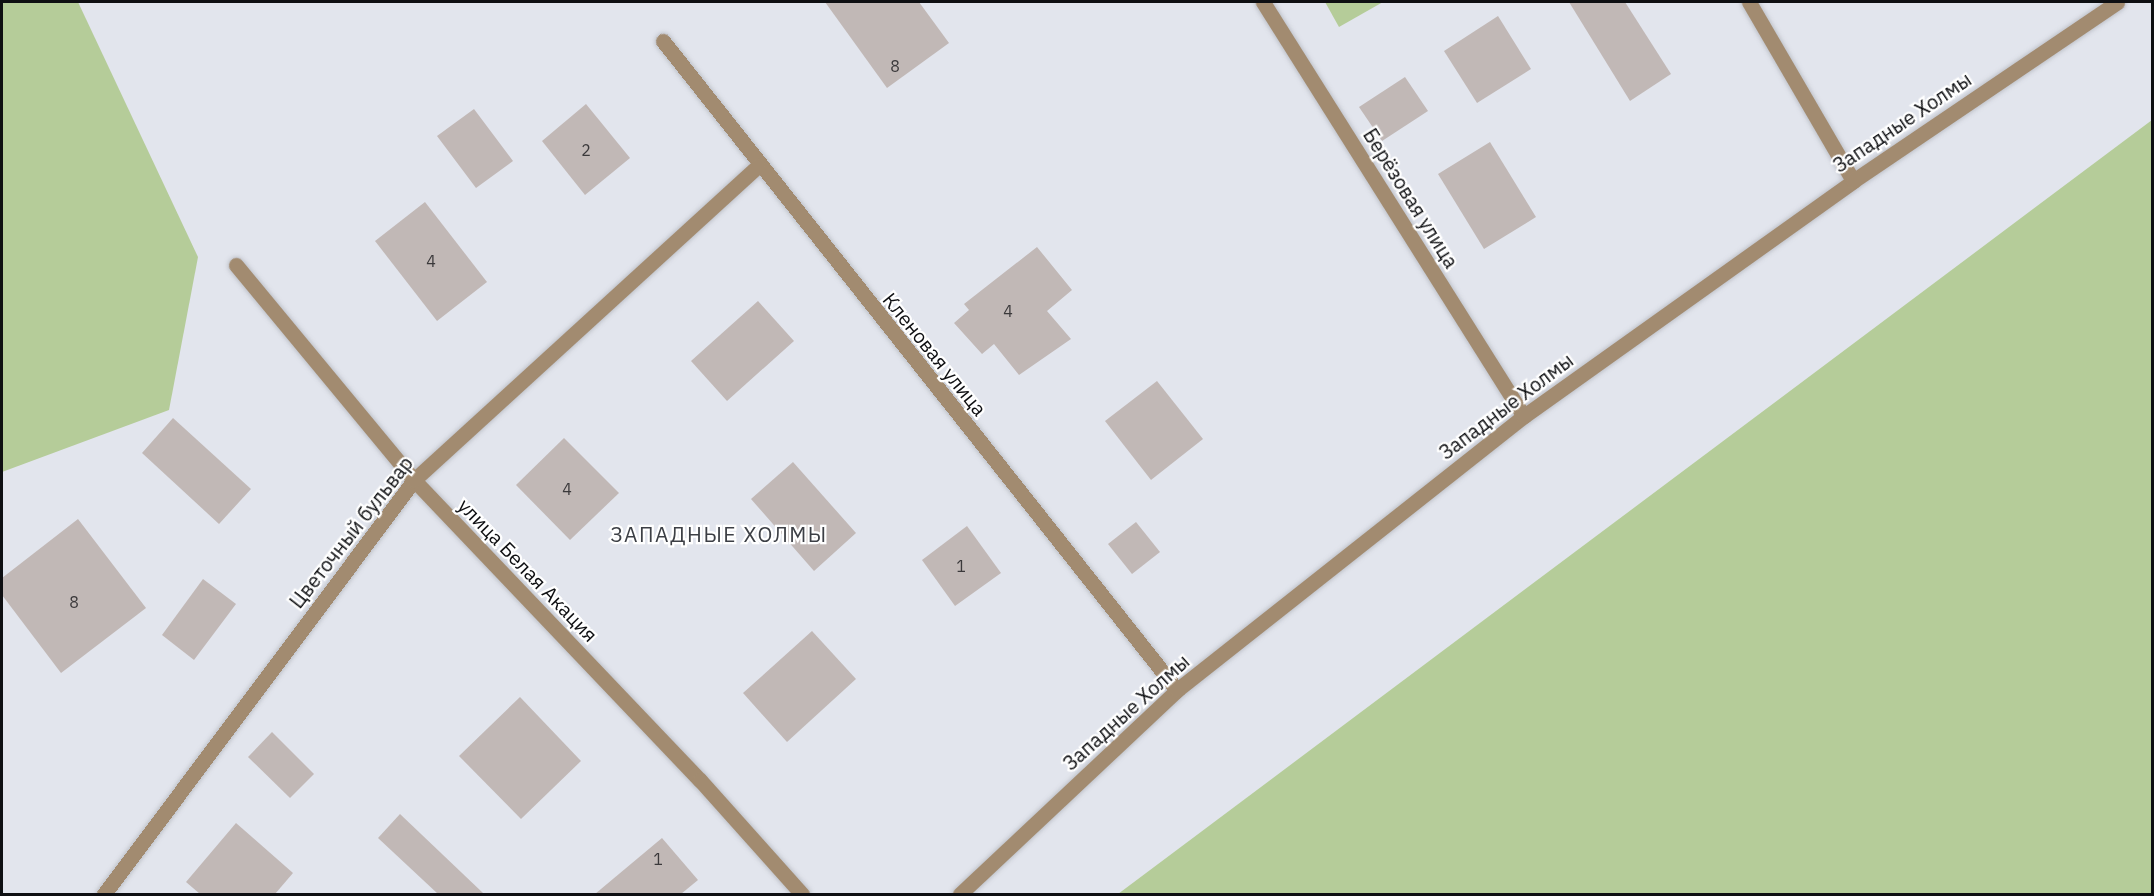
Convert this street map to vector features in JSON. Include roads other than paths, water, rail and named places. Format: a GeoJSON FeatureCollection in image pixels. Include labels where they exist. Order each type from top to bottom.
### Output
{"type":"FeatureCollection","features":[{"type":"Feature","properties":{"kind":"street","name":"Берёзовая улица"},"geometry":{"type":"LineString","coordinates":[[1263,2],[1524,416]]}},
{"type":"Feature","properties":{"kind":"street"},"geometry":{"type":"LineString","coordinates":[[1749,2],[1853,181]]}},
{"type":"Feature","properties":{"kind":"street","name":"Западные Холмы"},"geometry":{"type":"LineString","coordinates":[[960,894],[1177,690],[1524,416],[1853,181],[2117,2]]}},
{"type":"Feature","properties":{"kind":"street","name":"Кленовая улица"},"geometry":{"type":"LineString","coordinates":[[663,41],[758,166],[1177,690]]}},
{"type":"Feature","properties":{"kind":"street","name":"Цветочный бульвар"},"geometry":{"type":"LineString","coordinates":[[104,894],[414,480],[758,166]]}},
{"type":"Feature","properties":{"kind":"street","name":"улица Белая Акация"},"geometry":{"type":"LineString","coordinates":[[236,265],[414,480],[700,780],[802,894]]}},
{"type":"Feature","properties":{"kind":"district","name":"ЗАПАДНЫЕ ХОЛМЫ"},"geometry":{"type":"Point","coordinates":[719,534]}}]}
